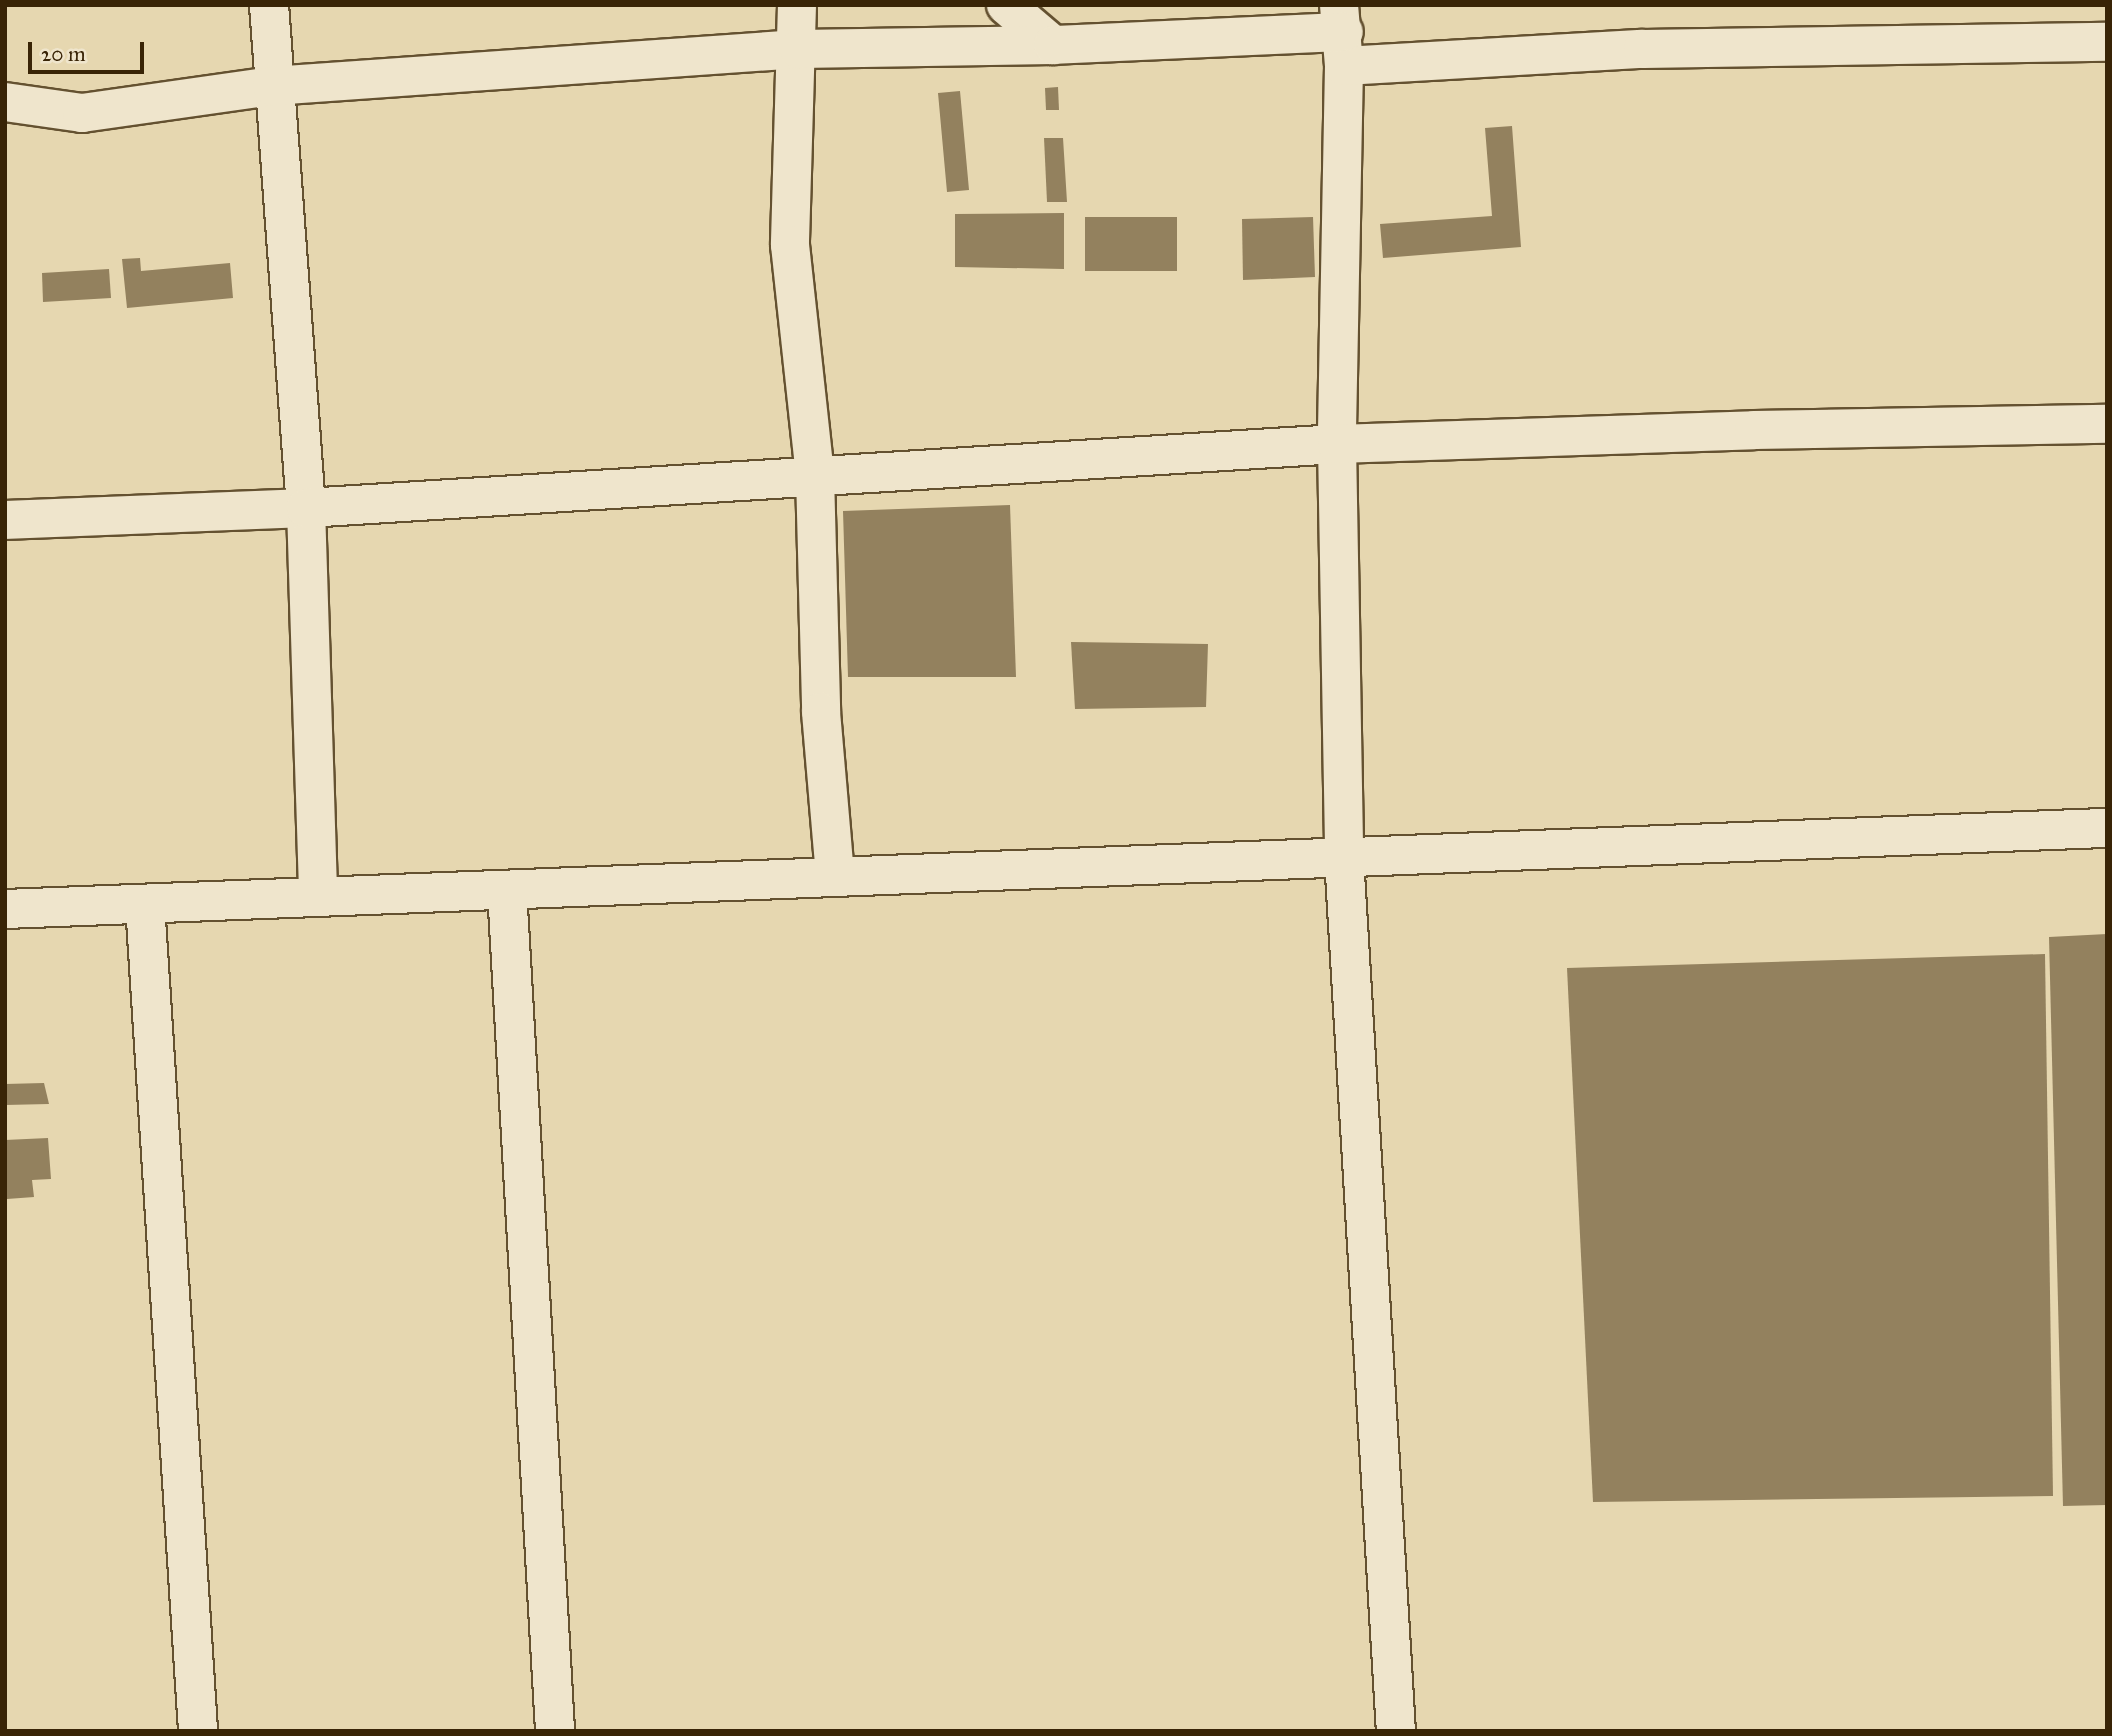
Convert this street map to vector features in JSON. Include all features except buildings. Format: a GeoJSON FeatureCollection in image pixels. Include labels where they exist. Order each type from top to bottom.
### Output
{"type":"FeatureCollection","features":[{"type":"Feature","properties":{"kind":"street"},"geometry":{"type":"LineString","coordinates":[[269,5],[272,86],[306,508],[318,897]]}},
{"type":"Feature","properties":{"kind":"street"},"geometry":{"type":"LineString","coordinates":[[797,5],[799,49],[790,245],[815,475],[821,712],[835,874]]}},
{"type":"Feature","properties":{"kind":"street"},"geometry":{"type":"LineString","coordinates":[[1006,5],[1052,45]]}},
{"type":"Feature","properties":{"kind":"street"},"geometry":{"type":"LineString","coordinates":[[5,102],[82,113],[272,86],[799,49],[1052,45],[1342,34],[1643,49],[2107,42]]}},
{"type":"Feature","properties":{"kind":"street"},"geometry":{"type":"LineString","coordinates":[[1342,34],[1337,444],[1344,856],[1396,1731]]}},
{"type":"Feature","properties":{"kind":"street"},"geometry":{"type":"LineString","coordinates":[[5,520],[306,508],[1337,444],[2107,424]]}},
{"type":"Feature","properties":{"kind":"street"},"geometry":{"type":"LineString","coordinates":[[5,909],[508,890],[835,874],[2107,828]]}},
{"type":"Feature","properties":{"kind":"street"},"geometry":{"type":"LineString","coordinates":[[508,890],[555,1731]]}},
{"type":"Feature","properties":{"kind":"street"},"geometry":{"type":"LineString","coordinates":[[145,904],[198,1731]]}}]}
